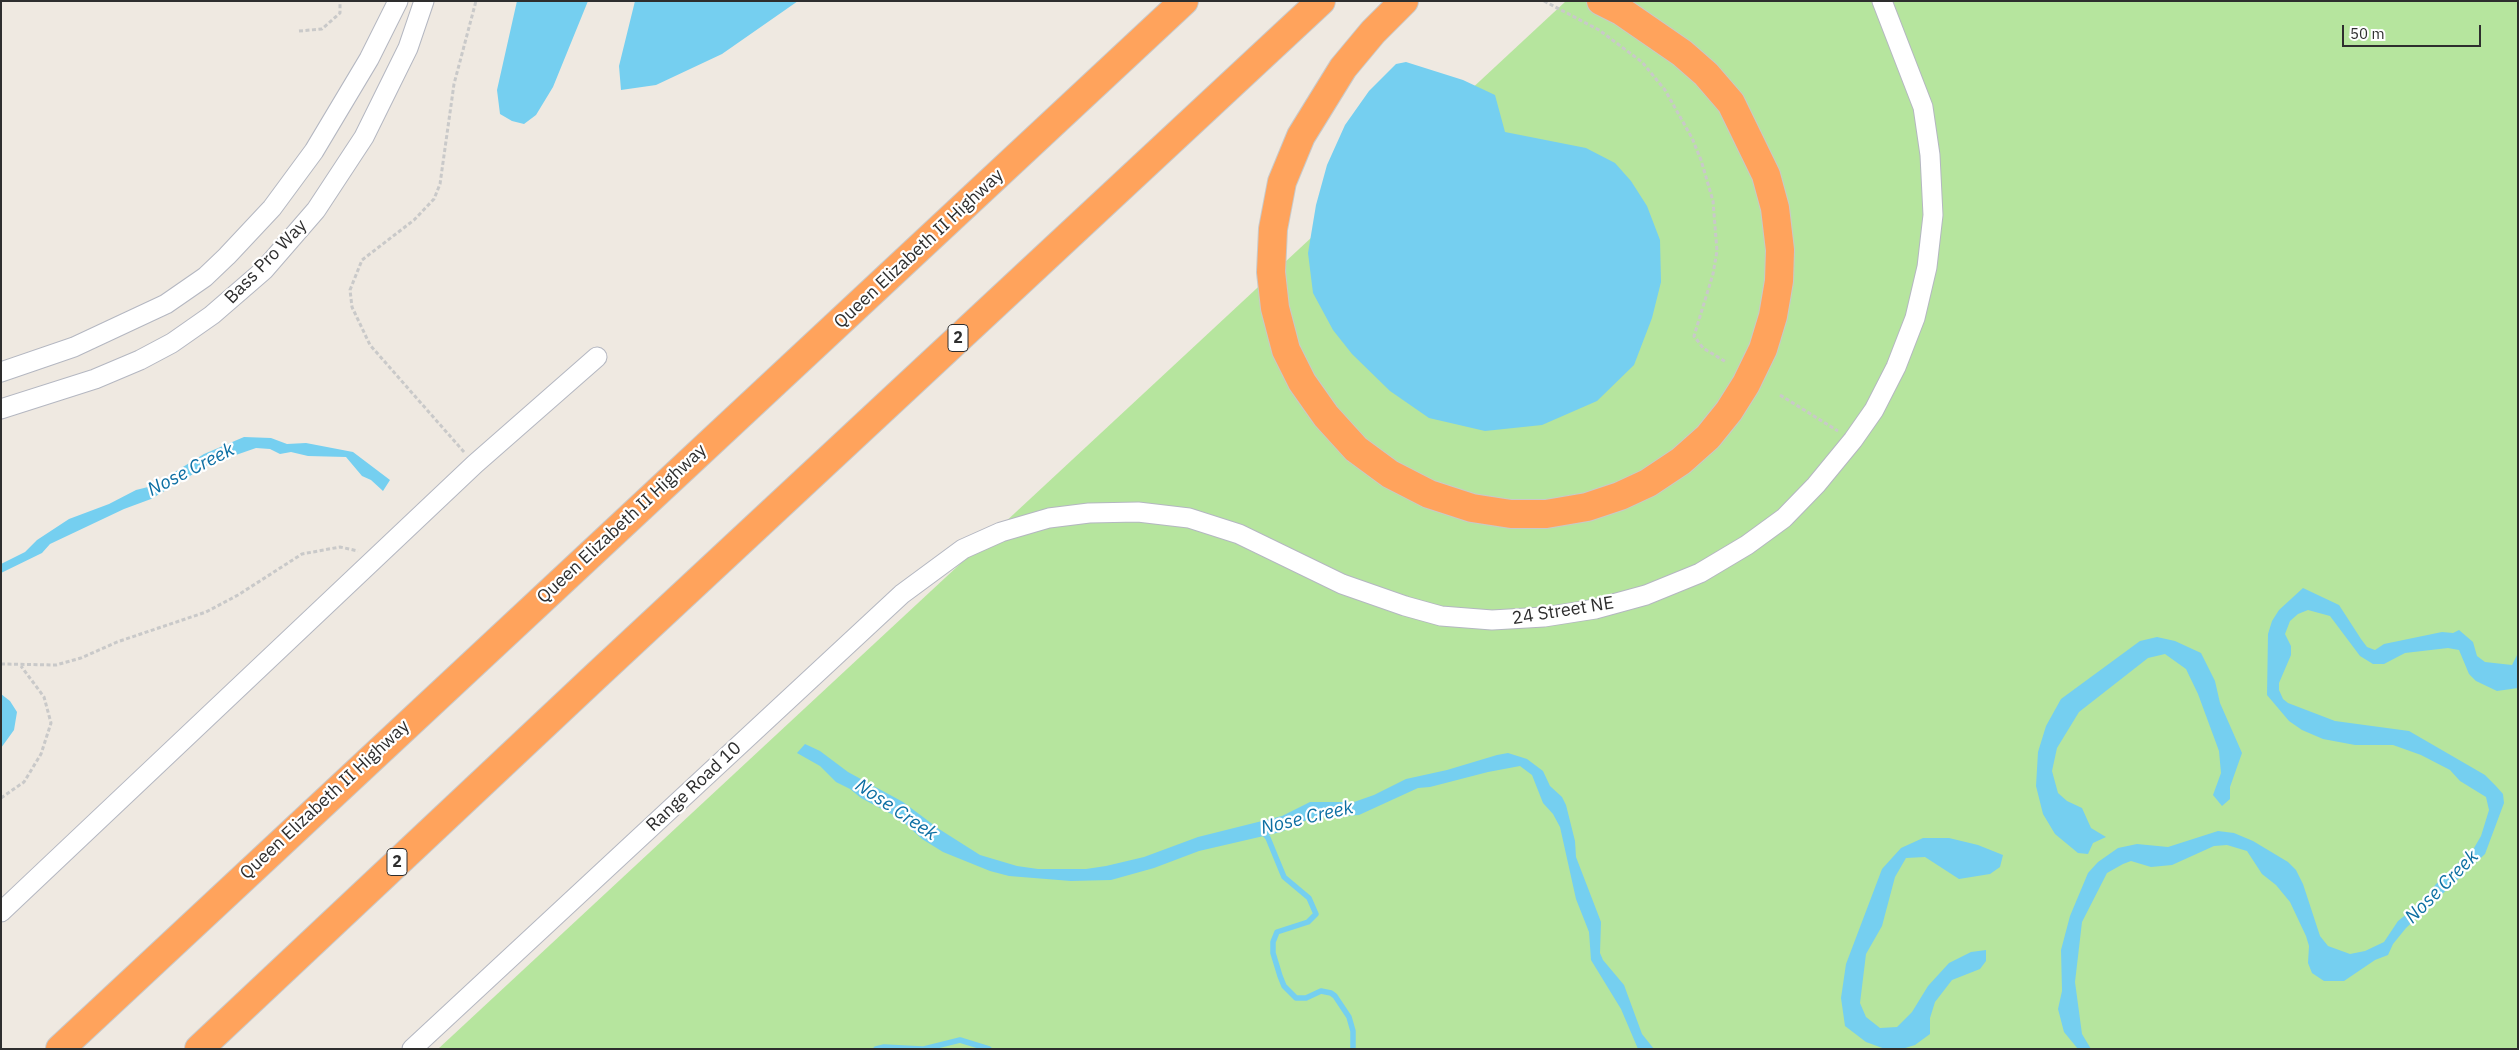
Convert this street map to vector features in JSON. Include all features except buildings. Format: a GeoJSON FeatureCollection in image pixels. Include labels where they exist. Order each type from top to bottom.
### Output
{"type":"FeatureCollection","features":[{"type":"Feature","properties":{"kind":"highway","name":"Queen Elizabeth II Highway"},"geometry":{"type":"LineString","coordinates":[[60,1049],[1184,1]]}},
{"type":"Feature","properties":{"kind":"highway","name":"2"},"geometry":{"type":"LineString","coordinates":[[198,1049],[588,682],[1321,1]]}},
{"type":"Feature","properties":{"kind":"highway"},"geometry":{"type":"LineString","coordinates":[[1404,1],[1373,32],[1343,68],[1301,136],[1282,182],[1272,229],[1271,272],[1275,308],[1286,350],[1302,382],[1326,416],[1356,449],[1390,474],[1429,494],[1472,508],[1510,514],[1546,514],[1587,507],[1620,496],[1648,483],[1681,461],[1708,438],[1730,412],[1746,384],[1762,349],[1773,316],[1779,280],[1780,250],[1775,208],[1766,175],[1731,103],[1706,74],[1675,47],[1621,11],[1601,1]]}},
{"type":"Feature","properties":{"kind":"street","name":"Bass Pro Way"},"geometry":{"type":"LineString","coordinates":[[1,372],[74,347],[166,304],[204,277],[228,256],[272,208],[300,171],[369,59],[398,1]]}},
{"type":"Feature","properties":{"kind":"street","name":"Bass Pro Way"},"geometry":{"type":"LineString","coordinates":[[1,410],[95,379],[140,360],[172,343],[212,315],[264,270],[316,210],[364,137],[408,48],[424,1]]}},
{"type":"Feature","properties":{"kind":"street","name":"24 Street NE"},"geometry":{"type":"LineString","coordinates":[[986,539],[1049,518],[1089,513],[1138,512],[1189,518],[1239,534],[1342,584],[1405,606],[1441,616],[1492,620],[1544,618],[1595,609],[1646,595],[1700,573],[1747,545],[1784,518],[1816,486],[1853,440],[1874,410],[1896,367],[1915,318],[1927,267],[1933,215],[1930,155],[1923,107],[1882,1]]}},
{"type":"Feature","properties":{"kind":"street"},"geometry":{"type":"LineString","coordinates":[[1,912],[475,464],[597,357]]}},
{"type":"Feature","properties":{"kind":"street","name":"Range Road 10"},"geometry":{"type":"LineString","coordinates":[[412,1049],[871,622],[931,570],[963,549],[986,539]]}},
{"type":"Feature","properties":{"kind":"path"},"geometry":{"type":"LineString","coordinates":[[298,31],[322,29],[340,13],[340,1]]}},
{"type":"Feature","properties":{"kind":"path"},"geometry":{"type":"LineString","coordinates":[[475,464],[370,346],[352,307],[350,290],[362,260],[414,220],[434,199],[440,184],[454,84],[476,1]]}},
{"type":"Feature","properties":{"kind":"path"},"geometry":{"type":"LineString","coordinates":[[1544,1],[1599,30],[1642,62],[1665,90],[1692,138],[1701,160],[1713,201],[1717,251],[1713,274],[1694,336],[1703,348],[1726,362]]}},
{"type":"Feature","properties":{"kind":"path"},"geometry":{"type":"LineString","coordinates":[[1780,395],[1853,440]]}},
{"type":"Feature","properties":{"kind":"path"},"geometry":{"type":"LineString","coordinates":[[1,664],[56,665],[206,612],[238,595],[302,554],[340,547],[361,552],[374,560]]}},
{"type":"Feature","properties":{"kind":"path"},"geometry":{"type":"LineString","coordinates":[[1,798],[24,782],[40,754],[51,723],[44,697],[20,665]]}},
{"type":"Feature","properties":{"kind":"green space"},"geometry":{"type":"Polygon","coordinates":[[[1566,1],[2518,1],[2518,1049],[438,1049],[1566,1]]]}},
{"type":"Feature","properties":{"kind":"water"},"geometry":{"type":"Polygon","coordinates":[[[517,1],[588,1],[553,87],[536,115],[524,124],[512,121],[500,114],[497,90],[517,1]]]}},
{"type":"Feature","properties":{"kind":"water"},"geometry":{"type":"Polygon","coordinates":[[[635,1],[798,1],[722,54],[656,85],[621,90],[619,66],[635,1]]]}},
{"type":"Feature","properties":{"kind":"water"},"geometry":{"type":"Polygon","coordinates":[[[1406,62],[1463,80],[1495,95],[1505,132],[1586,148],[1615,163],[1631,181],[1647,206],[1660,240],[1661,282],[1652,318],[1634,365],[1597,401],[1542,425],[1485,431],[1429,418],[1390,391],[1352,354],[1333,330],[1313,293],[1308,253],[1316,205],[1327,165],[1345,125],[1369,91],[1396,64],[1406,62]]]}},
{"type":"Feature","properties":{"kind":"water","name":"Nose Creek"},"geometry":{"type":"Polygon","coordinates":[[[244,437],[271,438],[287,444],[306,443],[353,452],[390,480],[383,491],[371,480],[362,476],[346,457],[308,456],[291,452],[280,454],[270,449],[256,448],[210,464],[151,499],[124,509],[50,544],[42,553],[1,573],[1,564],[25,552],[37,540],[69,519],[109,504],[136,490],[152,486],[204,454],[244,437]]]}},
{"type":"Feature","properties":{"kind":"water","name":"Nose Creek"},"geometry":{"type":"Polygon","coordinates":[[[2303,588],[2339,605],[2367,647],[2375,650],[2384,644],[2442,632],[2453,633],[2459,630],[2473,642],[2477,656],[2485,662],[2512,665],[2518,653],[2518,688],[2497,691],[2476,681],[2469,674],[2459,650],[2448,648],[2405,653],[2384,664],[2373,664],[2360,656],[2330,616],[2308,610],[2298,614],[2290,621],[2285,634],[2291,646],[2291,655],[2279,683],[2279,690],[2283,699],[2288,703],[2335,721],[2409,731],[2485,775],[2495,785],[2503,794],[2504,803],[2485,854],[2406,928],[2393,944],[2388,955],[2375,960],[2344,981],[2324,981],[2312,973],[2308,963],[2309,946],[2306,936],[2290,902],[2276,885],[2262,874],[2247,851],[2227,845],[2214,846],[2172,865],[2151,867],[2131,861],[2123,864],[2107,873],[2082,922],[2075,982],[2082,1034],[2091,1049],[2078,1049],[2064,1032],[2058,1009],[2062,991],[2061,950],[2070,916],[2088,873],[2098,862],[2118,848],[2137,844],[2168,847],[2218,831],[2234,833],[2253,841],[2288,862],[2296,870],[2303,884],[2320,936],[2328,946],[2350,954],[2365,951],[2384,942],[2398,921],[2422,902],[2436,884],[2474,848],[2481,836],[2489,810],[2486,797],[2460,781],[2450,770],[2421,755],[2393,745],[2355,745],[2323,739],[2302,730],[2289,721],[2267,695],[2268,634],[2272,621],[2279,610],[2303,588]]]}},
{"type":"Feature","properties":{"kind":"water"},"geometry":{"type":"Polygon","coordinates":[[[2157,637],[2175,641],[2201,653],[2215,681],[2220,703],[2242,753],[2230,787],[2230,799],[2222,806],[2213,795],[2221,773],[2219,751],[2198,694],[2186,669],[2165,654],[2148,658],[2079,712],[2057,748],[2052,771],[2058,793],[2067,801],[2082,808],[2091,828],[2106,837],[2093,843],[2088,854],[2078,853],[2055,834],[2043,814],[2036,786],[2038,752],[2046,726],[2061,699],[2140,641],[2157,637]]]}},
{"type":"Feature","properties":{"kind":"water"},"geometry":{"type":"Polygon","coordinates":[[[1,694],[10,701],[17,712],[14,730],[1,748],[1,694]]]}},
{"type":"Feature","properties":{"kind":"water","name":"Nose Creek"},"geometry":{"type":"Polygon","coordinates":[[[805,744],[820,751],[848,772],[903,802],[939,829],[980,855],[1017,866],[1038,869],[1086,869],[1106,866],[1144,857],[1198,837],[1282,816],[1310,802],[1354,802],[1374,795],[1406,779],[1447,770],[1497,755],[1508,753],[1527,759],[1543,771],[1550,786],[1562,797],[1566,805],[1575,841],[1576,857],[1601,922],[1600,953],[1603,960],[1624,985],[1642,1034],[1654,1049],[1638,1049],[1621,1009],[1591,960],[1589,932],[1576,899],[1560,827],[1553,814],[1543,803],[1532,775],[1520,766],[1430,787],[1418,788],[1359,815],[1311,818],[1281,832],[1199,851],[1154,868],[1111,880],[1071,881],[1009,876],[990,871],[943,852],[922,839],[899,818],[861,798],[850,789],[836,782],[820,766],[797,753],[805,744]]]}},
{"type":"Feature","properties":{"kind":"water"},"geometry":{"type":"Polygon","coordinates":[[[1923,838],[1949,838],[1978,845],[2003,855],[2000,867],[1990,874],[1959,879],[1925,857],[1906,858],[1895,877],[1882,926],[1866,954],[1860,1003],[1866,1017],[1880,1028],[1897,1027],[1912,1012],[1928,986],[1949,963],[1971,952],[1986,950],[1986,961],[1980,969],[1952,980],[1935,1002],[1930,1018],[1930,1034],[1915,1045],[1902,1049],[1885,1049],[1866,1042],[1845,1026],[1841,998],[1846,964],[1882,869],[1901,848],[1923,838]]]}},
{"type":"Feature","properties":{"kind":"waterway","name":"Nose Creek"},"geometry":{"type":"LineString","coordinates":[[1263,832],[1268,838],[1284,877],[1309,898],[1316,914],[1308,922],[1277,932],[1273,942],[1273,953],[1284,986],[1296,998],[1306,998],[1321,991],[1335,996],[1349,1017],[1353,1031],[1353,1049]]}},
{"type":"Feature","properties":{"kind":"waterway"},"geometry":{"type":"LineString","coordinates":[[924,1049],[960,1040],[989,1049]]}},
{"type":"Feature","properties":{"kind":"waterway"},"geometry":{"type":"LineString","coordinates":[[876,1049],[884,1047],[922,1049]]}}]}
